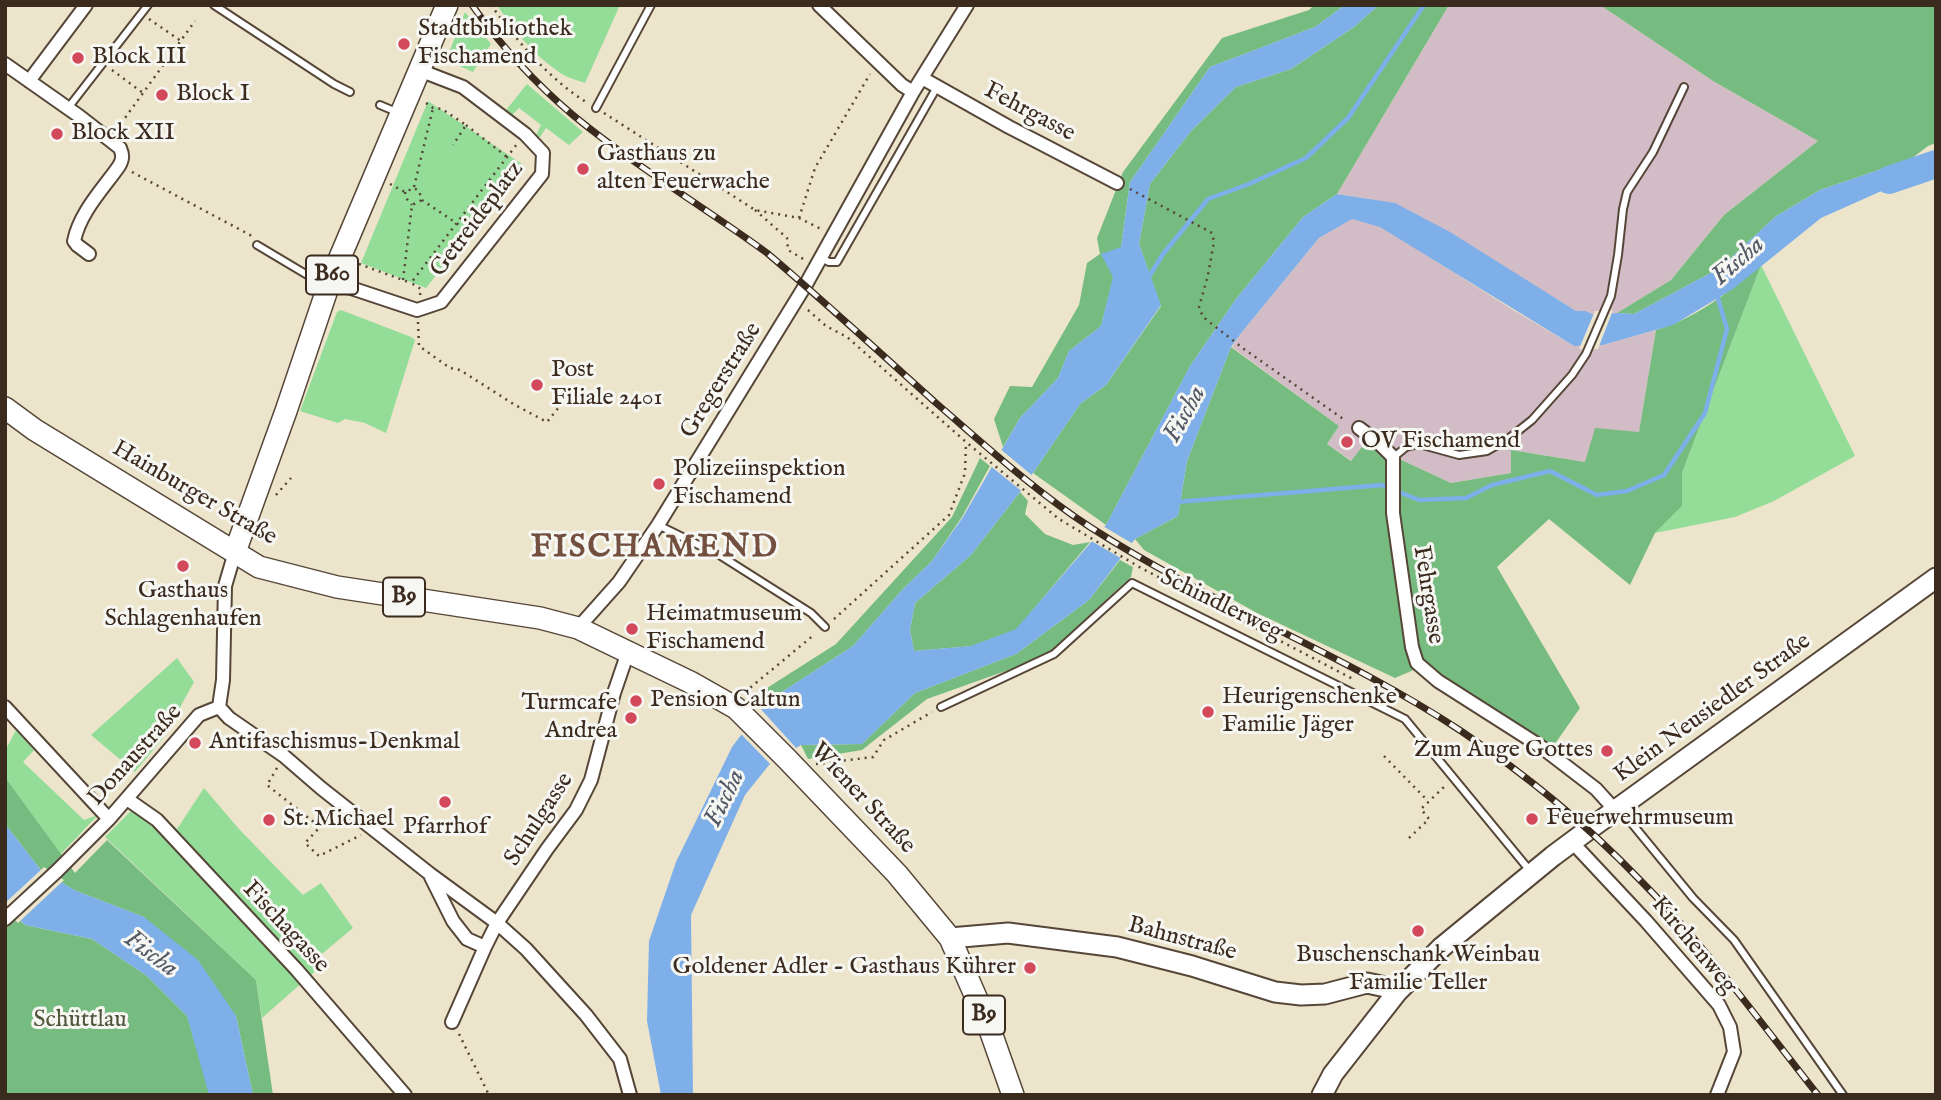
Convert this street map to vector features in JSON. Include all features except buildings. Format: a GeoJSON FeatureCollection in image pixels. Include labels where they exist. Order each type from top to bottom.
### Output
{"type":"FeatureCollection","features":[{"type":"Feature","properties":{"kind":"main road","name":"B60"},"geometry":{"type":"LineString","coordinates":[[235,552],[330,281],[447,5]]}},
{"type":"Feature","properties":{"kind":"main road","name":"Hainburger Straße"},"geometry":{"type":"LineString","coordinates":[[5,408],[35,430],[260,566],[337,587],[540,618],[578,628]]}},
{"type":"Feature","properties":{"kind":"main road","name":"Klein Neusiedler Straße"},"geometry":{"type":"LineString","coordinates":[[1322,1095],[1333,1073],[1398,991],[1442,947],[1572,842],[1936,578]]}},
{"type":"Feature","properties":{"kind":"main road","name":"Wiener Straße"},"geometry":{"type":"LineString","coordinates":[[578,628],[716,696],[739,702],[791,762],[897,874],[950,938],[989,1027],[1013,1095]]}},
{"type":"Feature","properties":{"kind":"main road","name":"Bahnstraße"},"geometry":{"type":"LineString","coordinates":[[950,938],[1008,933],[1117,947],[1192,966],[1275,992],[1325,994],[1367,983],[1398,991]]}},
{"type":"Feature","properties":{"kind":"street"},"geometry":{"type":"LineString","coordinates":[[29,81],[86,5]]}},
{"type":"Feature","properties":{"kind":"street"},"geometry":{"type":"LineString","coordinates":[[819,5],[902,85],[913,92]]}},
{"type":"Feature","properties":{"kind":"street","name":"Gregerstraße"},"geometry":{"type":"LineString","coordinates":[[578,628],[619,582],[659,525],[797,299],[913,92],[967,5]]}},
{"type":"Feature","properties":{"kind":"street"},"geometry":{"type":"LineString","coordinates":[[5,64],[68,108],[120,148],[123,154],[123,160],[86,212],[76,232],[74,241],[89,254]]}},
{"type":"Feature","properties":{"kind":"street","name":"Getreideplatz"},"geometry":{"type":"LineString","coordinates":[[417,310],[441,302],[542,174],[543,153],[525,134],[463,87],[419,70]]}},
{"type":"Feature","properties":{"kind":"street","name":"Fehrgasse"},"geometry":{"type":"LineString","coordinates":[[922,78],[1117,183]]}},
{"type":"Feature","properties":{"kind":"street"},"geometry":{"type":"LineString","coordinates":[[330,281],[417,310]]}},
{"type":"Feature","properties":{"kind":"street"},"geometry":{"type":"LineString","coordinates":[[1359,428],[1379,443],[1394,463]]}},
{"type":"Feature","properties":{"kind":"street","name":"Fehrgasse"},"geometry":{"type":"LineString","coordinates":[[1394,463],[1393,513],[1412,647],[1418,663],[1438,681],[1540,746],[1596,789],[1617,809]]}},
{"type":"Feature","properties":{"kind":"street","name":"Donaustraße"},"geometry":{"type":"LineString","coordinates":[[5,919],[109,819],[199,715],[219,706],[223,680],[225,586],[235,552]]}},
{"type":"Feature","properties":{"kind":"street","name":"Schulgasse"},"geometry":{"type":"LineString","coordinates":[[452,1022],[497,923],[576,810],[592,780],[614,693],[628,652]]}},
{"type":"Feature","properties":{"kind":"street"},"geometry":{"type":"LineString","coordinates":[[219,706],[229,718],[284,756],[430,874],[497,923],[526,949],[586,1015],[620,1059],[631,1095]]}},
{"type":"Feature","properties":{"kind":"street"},"geometry":{"type":"LineString","coordinates":[[5,707],[109,819]]}},
{"type":"Feature","properties":{"kind":"street","name":"Fischagasse"},"geometry":{"type":"LineString","coordinates":[[127,799],[157,820],[296,969],[405,1095]]}},
{"type":"Feature","properties":{"kind":"street","name":"Kirchenweg"},"geometry":{"type":"LineString","coordinates":[[1572,842],[1719,1005],[1730,1027],[1734,1052],[1717,1095]]}},
{"type":"Feature","properties":{"kind":"street"},"geometry":{"type":"LineString","coordinates":[[430,874],[453,921],[467,939],[485,947]]}},
{"type":"Feature","properties":{"kind":"lane"},"geometry":{"type":"LineString","coordinates":[[68,108],[148,5]]}},
{"type":"Feature","properties":{"kind":"lane"},"geometry":{"type":"LineString","coordinates":[[214,5],[334,84],[351,92]]}},
{"type":"Feature","properties":{"kind":"lane"},"geometry":{"type":"LineString","coordinates":[[596,108],[651,5]]}},
{"type":"Feature","properties":{"kind":"lane"},"geometry":{"type":"LineString","coordinates":[[818,262],[837,262],[937,87]]}},
{"type":"Feature","properties":{"kind":"lane"},"geometry":{"type":"LineString","coordinates":[[1394,463],[1406,447],[1419,444],[1459,455],[1487,451],[1532,420],[1572,375],[1586,354],[1611,296],[1627,192],[1653,152],[1684,87]]}},
{"type":"Feature","properties":{"kind":"lane"},"geometry":{"type":"LineString","coordinates":[[380,105],[401,114]]}},
{"type":"Feature","properties":{"kind":"lane"},"geometry":{"type":"LineString","coordinates":[[257,245],[309,276],[330,281]]}},
{"type":"Feature","properties":{"kind":"lane"},"geometry":{"type":"LineString","coordinates":[[659,525],[722,556],[811,614],[825,627]]}},
{"type":"Feature","properties":{"kind":"lane","name":"Schindlerweg"},"geometry":{"type":"LineString","coordinates":[[941,707],[1055,654],[1132,583],[1405,719],[1532,873]]}},
{"type":"Feature","properties":{"kind":"lane"},"geometry":{"type":"LineString","coordinates":[[1617,809],[1693,898],[1734,940],[1843,1095]]}},
{"type":"Feature","properties":{"kind":"path"},"geometry":{"type":"LineString","coordinates":[[491,5],[512,35],[547,71],[582,100],[755,210],[787,238],[788,250],[818,262]]}},
{"type":"Feature","properties":{"kind":"path"},"geometry":{"type":"LineString","coordinates":[[141,13],[180,41]]}},
{"type":"Feature","properties":{"kind":"path"},"geometry":{"type":"LineString","coordinates":[[116,131],[195,21]]}},
{"type":"Feature","properties":{"kind":"path"},"geometry":{"type":"LineString","coordinates":[[102,64],[143,93]]}},
{"type":"Feature","properties":{"kind":"path"},"geometry":{"type":"LineString","coordinates":[[799,218],[815,168],[872,70],[880,64]]}},
{"type":"Feature","properties":{"kind":"path"},"geometry":{"type":"LineString","coordinates":[[414,188],[433,108],[442,109],[466,125],[507,158]]}},
{"type":"Feature","properties":{"kind":"path"},"geometry":{"type":"LineString","coordinates":[[453,145],[466,125]]}},
{"type":"Feature","properties":{"kind":"path"},"geometry":{"type":"LineString","coordinates":[[411,283],[525,134]]}},
{"type":"Feature","properties":{"kind":"path"},"geometry":{"type":"LineString","coordinates":[[119,166],[251,234],[257,245]]}},
{"type":"Feature","properties":{"kind":"path"},"geometry":{"type":"LineString","coordinates":[[1117,183],[1212,233],[1214,243],[1199,307],[1203,317],[1244,349],[1359,428]]}},
{"type":"Feature","properties":{"kind":"path"},"geometry":{"type":"LineString","coordinates":[[394,186],[405,192]]}},
{"type":"Feature","properties":{"kind":"path"},"geometry":{"type":"LineString","coordinates":[[405,192],[414,188]]}},
{"type":"Feature","properties":{"kind":"path"},"geometry":{"type":"LineString","coordinates":[[414,188],[419,191],[422,200],[468,232]]}},
{"type":"Feature","properties":{"kind":"path"},"geometry":{"type":"LineString","coordinates":[[405,192],[405,198],[412,205]]}},
{"type":"Feature","properties":{"kind":"path"},"geometry":{"type":"LineString","coordinates":[[412,205],[422,200]]}},
{"type":"Feature","properties":{"kind":"path"},"geometry":{"type":"LineString","coordinates":[[403,281],[412,205]]}},
{"type":"Feature","properties":{"kind":"path"},"geometry":{"type":"LineString","coordinates":[[755,210],[799,218],[832,235]]}},
{"type":"Feature","properties":{"kind":"path"},"geometry":{"type":"LineString","coordinates":[[353,262],[421,289],[417,310],[419,346],[450,368],[460,370],[514,405],[547,422],[559,407]]}},
{"type":"Feature","properties":{"kind":"path"},"geometry":{"type":"LineString","coordinates":[[797,299],[825,326],[847,337],[965,442],[1059,519],[1139,568],[1357,681]]}},
{"type":"Feature","properties":{"kind":"path"},"geometry":{"type":"LineString","coordinates":[[739,702],[948,514],[965,473],[965,442]]}},
{"type":"Feature","properties":{"kind":"path"},"geometry":{"type":"LineString","coordinates":[[791,762],[873,757],[884,740],[941,707]]}},
{"type":"Feature","properties":{"kind":"path"},"geometry":{"type":"LineString","coordinates":[[284,756],[267,785],[320,827],[305,843],[319,856],[374,829]]}},
{"type":"Feature","properties":{"kind":"path"},"geometry":{"type":"LineString","coordinates":[[1384,756],[1428,802]]}},
{"type":"Feature","properties":{"kind":"path"},"geometry":{"type":"LineString","coordinates":[[1409,838],[1429,819],[1421,809],[1447,784]]}},
{"type":"Feature","properties":{"kind":"path"},"geometry":{"type":"LineString","coordinates":[[452,1022],[489,1095]]}},
{"type":"Feature","properties":{"kind":"shaded area"},"geometry":{"type":"Polygon","coordinates":[[[1449,5],[1600,5],[1713,81],[1818,141],[1724,215],[1671,280],[1617,313],[1594,315],[1586,311],[1576,311],[1434,224],[1420,251],[1574,346],[1603,345],[1656,330],[1639,433],[1585,462],[1512,450],[1511,473],[1451,483],[1365,443],[1352,461],[1327,444],[1339,426],[1232,347],[1319,238],[1352,218],[1360,221],[1369,199],[1337,194],[1449,5]]]}},
{"type":"Feature","properties":{"kind":"green space"},"geometry":{"type":"Polygon","coordinates":[[[497,5],[620,5],[585,83],[562,74],[541,58],[517,33],[497,5]]]}},
{"type":"Feature","properties":{"kind":"green space"},"geometry":{"type":"Polygon","coordinates":[[[1314,5],[1345,5],[1315,27],[1210,67],[1130,182],[1121,247],[1101,326],[1069,351],[1058,378],[1020,418],[1003,447],[994,419],[1010,386],[1032,387],[1079,305],[1087,263],[1100,254],[1097,238],[1123,172],[1222,38],[1309,10],[1314,5]]]}},
{"type":"Feature","properties":{"kind":"green space"},"geometry":{"type":"Polygon","coordinates":[[[1379,5],[1449,5],[1337,194],[1303,217],[1236,299],[1190,366],[1106,525],[1033,473],[1080,404],[1106,385],[1161,306],[1139,244],[1150,184],[1191,131],[1236,87],[1291,69],[1354,27],[1379,5]]]}},
{"type":"Feature","properties":{"kind":"green space"},"geometry":{"type":"Polygon","coordinates":[[[1600,5],[1936,5],[1936,143],[1911,159],[1820,190],[1775,217],[1720,268],[1634,314],[1617,313],[1671,280],[1724,215],[1818,141],[1713,81],[1600,5]]]}},
{"type":"Feature","properties":{"kind":"green space"},"geometry":{"type":"Polygon","coordinates":[[[465,12],[491,44],[473,72],[446,60],[465,12]]]}},
{"type":"Feature","properties":{"kind":"green space"},"geometry":{"type":"Polygon","coordinates":[[[527,84],[583,132],[569,145],[546,128],[540,137],[535,137],[541,125],[519,108],[510,117],[505,114],[527,84]]]}},
{"type":"Feature","properties":{"kind":"green space"},"geometry":{"type":"Polygon","coordinates":[[[428,101],[522,164],[426,288],[361,263],[428,101]]]}},
{"type":"Feature","properties":{"kind":"green space"},"geometry":{"type":"Polygon","coordinates":[[[1761,265],[1855,456],[1774,501],[1735,517],[1655,533],[1682,506],[1682,473],[1761,265]]]}},
{"type":"Feature","properties":{"kind":"green space"},"geometry":{"type":"Polygon","coordinates":[[[1761,265],[1682,473],[1682,506],[1655,533],[1630,585],[1549,519],[1497,567],[1580,708],[1552,748],[1425,665],[1395,678],[1257,613],[1144,550],[1135,539],[1178,516],[1187,461],[1231,347],[1339,426],[1327,444],[1351,461],[1365,443],[1451,483],[1511,473],[1511,450],[1585,462],[1595,428],[1639,432],[1656,330],[1698,311],[1761,265]]]}},
{"type":"Feature","properties":{"kind":"green space"},"geometry":{"type":"Polygon","coordinates":[[[341,310],[415,340],[386,433],[365,423],[345,419],[338,423],[300,411],[337,312],[341,310]]]}},
{"type":"Feature","properties":{"kind":"green space"},"geometry":{"type":"Polygon","coordinates":[[[980,458],[990,466],[962,517],[932,561],[902,590],[853,646],[765,703],[756,695],[836,644],[952,517],[980,458]]]}},
{"type":"Feature","properties":{"kind":"green space"},"geometry":{"type":"Polygon","coordinates":[[[1020,492],[1028,501],[1025,514],[1045,534],[1073,545],[1090,542],[1016,630],[972,646],[914,651],[910,630],[915,603],[971,555],[1020,492]]]}},
{"type":"Feature","properties":{"kind":"green space"},"geometry":{"type":"Polygon","coordinates":[[[1120,560],[1133,567],[1131,577],[1052,650],[1014,668],[927,699],[862,750],[808,759],[801,745],[862,744],[915,693],[1016,654],[1089,600],[1120,560]]]}},
{"type":"Feature","properties":{"kind":"green space"},"geometry":{"type":"Polygon","coordinates":[[[177,658],[194,682],[163,738],[135,772],[91,735],[177,658]]]}},
{"type":"Feature","properties":{"kind":"green space"},"geometry":{"type":"Polygon","coordinates":[[[16,730],[34,750],[23,762],[84,820],[98,815],[61,854],[5,777],[5,751],[16,730]]]}},
{"type":"Feature","properties":{"kind":"green space"},"geometry":{"type":"Polygon","coordinates":[[[5,777],[75,873],[107,840],[256,980],[273,1095],[253,1095],[236,1016],[144,917],[74,890],[40,869],[5,824],[5,777]]]}},
{"type":"Feature","properties":{"kind":"green space"},"geometry":{"type":"Polygon","coordinates":[[[204,788],[239,829],[303,895],[321,883],[353,928],[317,958],[314,963],[320,967],[262,1018],[256,980],[105,837],[131,811],[159,831],[170,823],[177,829],[204,788]]]}},
{"type":"Feature","properties":{"kind":"green space","name":"Schüttlau"},"geometry":{"type":"Polygon","coordinates":[[[5,905],[25,925],[92,939],[147,976],[187,1016],[209,1095],[5,1095],[5,905]]]}},
{"type":"Feature","properties":{"kind":"water"},"geometry":{"type":"Polygon","coordinates":[[[1345,5],[1379,5],[1354,27],[1291,69],[1236,87],[1191,131],[1150,184],[1139,244],[1161,305],[1106,385],[1080,404],[1020,492],[971,555],[915,603],[910,630],[914,651],[971,646],[1016,629],[1106,525],[1190,366],[1236,299],[1303,217],[1337,194],[1395,203],[1450,232],[1576,311],[1586,311],[1594,315],[1634,314],[1720,268],[1775,217],[1820,190],[1911,159],[1922,162],[1927,175],[1886,189],[1821,218],[1733,289],[1673,325],[1603,345],[1574,346],[1380,227],[1352,219],[1319,238],[1231,347],[1187,461],[1178,516],[1135,539],[1089,600],[1016,654],[915,693],[862,744],[801,745],[769,765],[745,795],[691,915],[693,1095],[661,1095],[647,1021],[649,941],[676,862],[732,747],[765,703],[853,646],[902,590],[932,561],[963,517],[1020,418],[1058,378],[1069,351],[1101,326],[1113,277],[1101,254],[1121,247],[1130,182],[1210,67],[1315,27],[1345,5]]]}},
{"type":"Feature","properties":{"kind":"water"},"geometry":{"type":"Polygon","coordinates":[[[5,824],[40,869],[74,890],[144,917],[198,960],[236,1016],[253,1095],[209,1095],[187,1016],[147,976],[92,939],[25,925],[5,905],[5,824]]]}},
{"type":"Feature","properties":{"kind":"pier"},"geometry":{"type":"Polygon","coordinates":[[[1613,310],[1598,349],[1579,349],[1595,311],[1613,310]]]}},
{"type":"Feature","properties":{"kind":"pier"},"geometry":{"type":"Polygon","coordinates":[[[998,447],[1034,477],[1024,493],[988,464],[998,447]]]}},
{"type":"Feature","properties":{"kind":"pier"},"geometry":{"type":"Polygon","coordinates":[[[1101,525],[1135,545],[1124,560],[1088,539],[1101,525]]]}},
{"type":"Feature","properties":{"kind":"pier"},"geometry":{"type":"Polygon","coordinates":[[[758,706],[797,749],[773,767],[739,732],[758,706]]]}},
{"type":"Feature","properties":{"kind":"pier"},"geometry":{"type":"Polygon","coordinates":[[[44,867],[64,880],[18,923],[5,910],[5,903],[44,867]]]}},
{"type":"Feature","properties":{"kind":"waterway"},"geometry":{"type":"LineString","coordinates":[[1147,280],[1163,254],[1208,199],[1306,158],[1348,118],[1424,5]]}},
{"type":"Feature","properties":{"kind":"waterway"},"geometry":{"type":"LineString","coordinates":[[1915,163],[1936,153]]}},
{"type":"Feature","properties":{"kind":"waterway","name":"Fischa"},"geometry":{"type":"LineString","coordinates":[[1889,180],[1936,164]]}},
{"type":"Feature","properties":{"kind":"waterway"},"geometry":{"type":"LineString","coordinates":[[1176,502],[1382,485],[1419,500],[1466,498],[1492,485],[1550,471],[1597,495],[1627,491],[1664,475],[1705,413],[1727,329],[1717,295]]}},
{"type":"Feature","properties":{"kind":"railway"},"geometry":{"type":"LineString","coordinates":[[472,5],[520,64],[574,116],[621,152],[767,253],[992,452],[1070,513],[1135,555],[1416,703],[1485,747],[1554,800],[1619,859],[1687,930],[1818,1095]]}},
{"type":"Feature","properties":{"kind":"place","name":"Stadtbibliothek Fischamend"},"geometry":{"type":"Point","coordinates":[404,44]}},
{"type":"Feature","properties":{"kind":"place","name":"Block III"},"geometry":{"type":"Point","coordinates":[78,58]}},
{"type":"Feature","properties":{"kind":"place","name":"Block I"},"geometry":{"type":"Point","coordinates":[162,95]}},
{"type":"Feature","properties":{"kind":"place","name":"Block XII"},"geometry":{"type":"Point","coordinates":[57,134]}},
{"type":"Feature","properties":{"kind":"place","name":"Gasthaus zu alten Feuerwache"},"geometry":{"type":"Point","coordinates":[583,169]}},
{"type":"Feature","properties":{"kind":"place","name":"Post Filiale 2401"},"geometry":{"type":"Point","coordinates":[537,385]}},
{"type":"Feature","properties":{"kind":"place","name":"OV Fischamend"},"geometry":{"type":"Point","coordinates":[1347,442]}},
{"type":"Feature","properties":{"kind":"place","name":"Polizeiinspektion Fischamend"},"geometry":{"type":"Point","coordinates":[659,484]}},
{"type":"Feature","properties":{"kind":"place","name":"Gasthaus Schlagenhaufen"},"geometry":{"type":"Point","coordinates":[183,566]}},
{"type":"Feature","properties":{"kind":"place","name":"Heimatmuseum Fischamend"},"geometry":{"type":"Point","coordinates":[632,629]}},
{"type":"Feature","properties":{"kind":"place","name":"Pension Caltun"},"geometry":{"type":"Point","coordinates":[636,701]}},
{"type":"Feature","properties":{"kind":"place","name":"Heurigenschenke Familie Jäger"},"geometry":{"type":"Point","coordinates":[1208,712]}},
{"type":"Feature","properties":{"kind":"place","name":"Turmcafe Andrea"},"geometry":{"type":"Point","coordinates":[631,718]}},
{"type":"Feature","properties":{"kind":"place","name":"Antifaschismus-Denkmal"},"geometry":{"type":"Point","coordinates":[195,743]}},
{"type":"Feature","properties":{"kind":"place","name":"Zum Auge Gottes"},"geometry":{"type":"Point","coordinates":[1607,751]}},
{"type":"Feature","properties":{"kind":"place","name":"Pfarrhof"},"geometry":{"type":"Point","coordinates":[445,802]}},
{"type":"Feature","properties":{"kind":"place","name":"Feuerwehrmuseum"},"geometry":{"type":"Point","coordinates":[1532,819]}},
{"type":"Feature","properties":{"kind":"place","name":"St. Michael"},"geometry":{"type":"Point","coordinates":[269,820]}},
{"type":"Feature","properties":{"kind":"place","name":"Buschenschank Weinbau Familie Teller"},"geometry":{"type":"Point","coordinates":[1418,931]}},
{"type":"Feature","properties":{"kind":"place","name":"Goldener Adler - Gasthaus Kührer"},"geometry":{"type":"Point","coordinates":[1030,968]}},
{"type":"Feature","properties":{"kind":"district","name":"FISCHAMEND"},"geometry":{"type":"Point","coordinates":[655,549]}}]}
